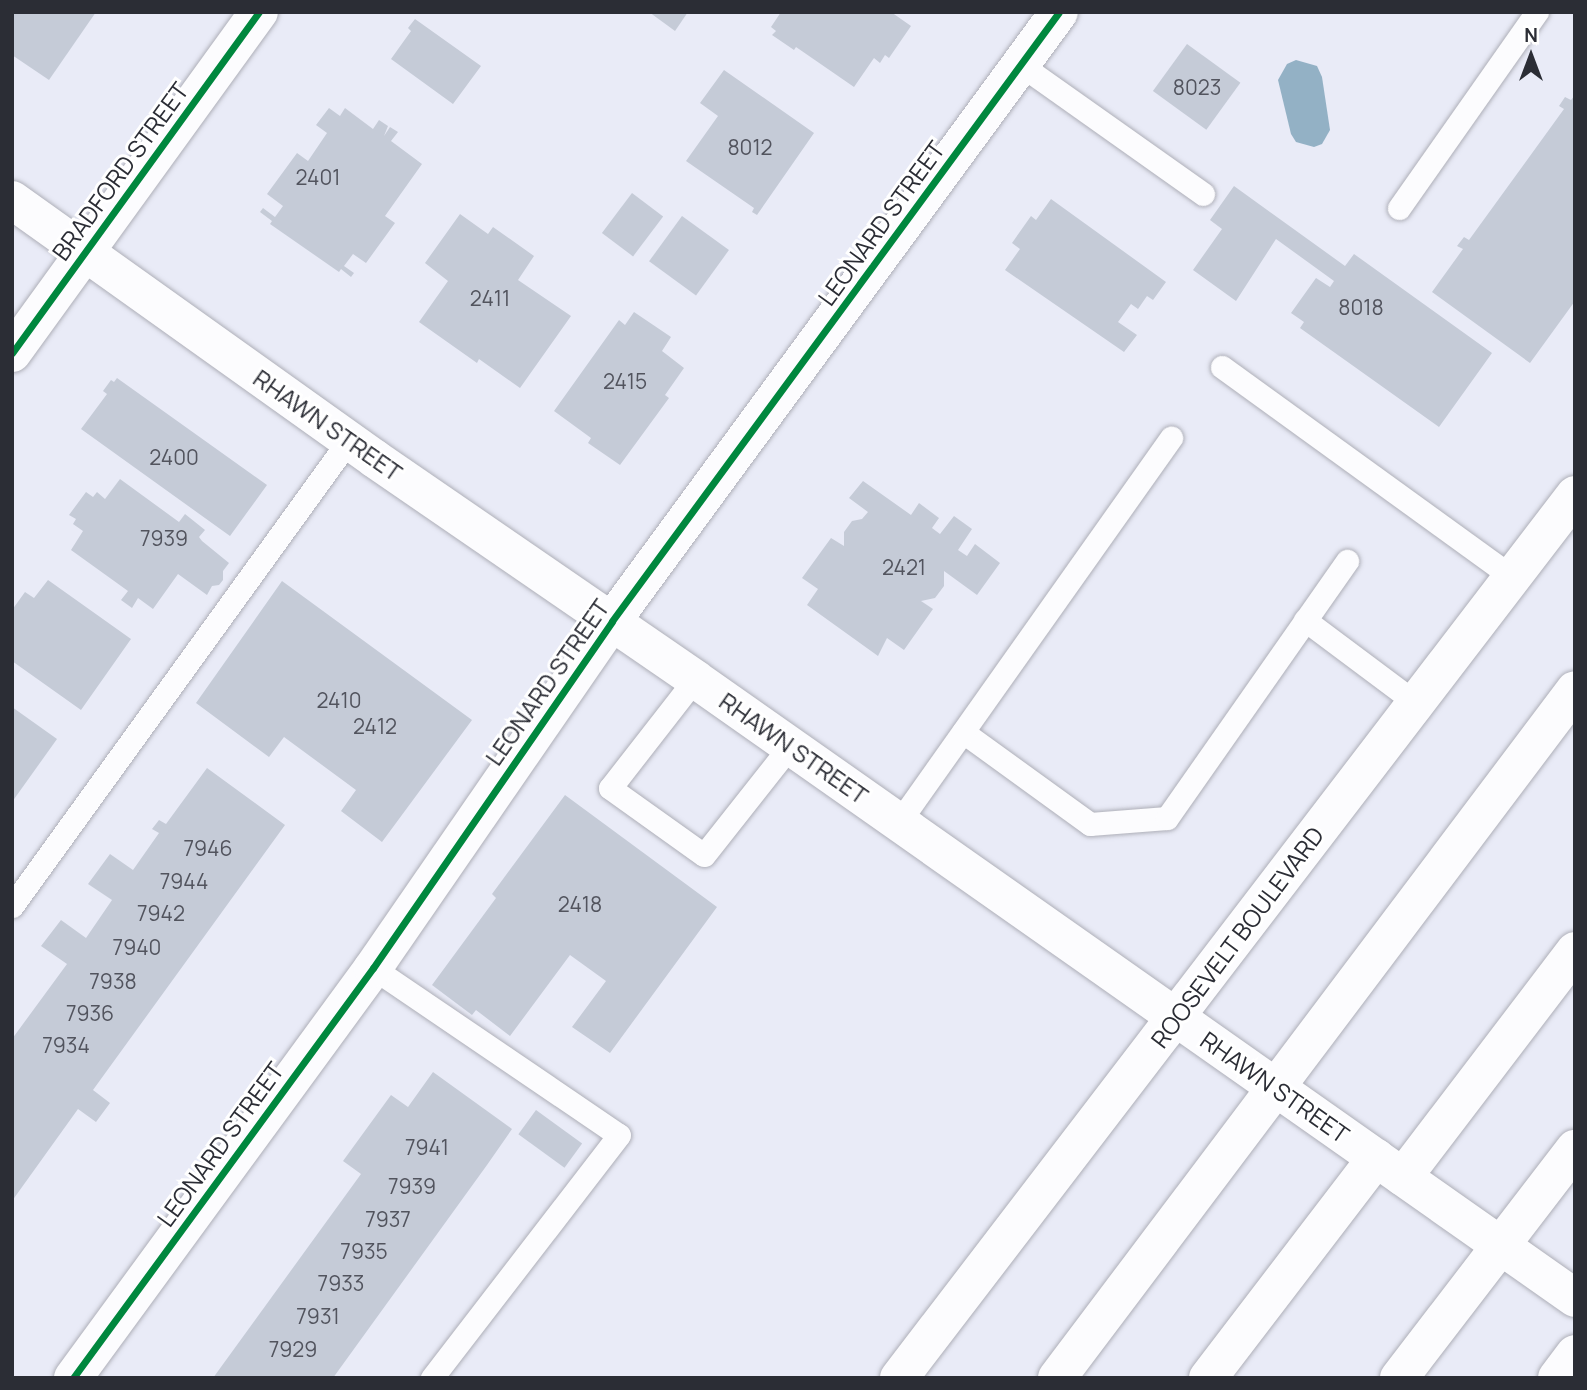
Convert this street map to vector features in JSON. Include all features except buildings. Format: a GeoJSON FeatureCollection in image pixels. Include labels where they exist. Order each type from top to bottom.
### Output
{"type":"FeatureCollection","features":[{"type":"Feature","properties":{"kind":"main road","name":"BRADFORD STREET"},"geometry":{"type":"LineString","coordinates":[[12,353],[259,12]]}},
{"type":"Feature","properties":{"kind":"main road","name":"LEONARD STREET"},"geometry":{"type":"LineString","coordinates":[[73,1378],[373,968],[612,621],[1059,12]]}},
{"type":"Feature","properties":{"kind":"main road","name":"RHAWN STREET"},"geometry":{"type":"LineString","coordinates":[[12,200],[349,440],[695,679],[1575,1298]]}},
{"type":"Feature","properties":{"kind":"main road","name":"ROOSEVELT BOULEVARD"},"geometry":{"type":"LineString","coordinates":[[899,1378],[1575,495]]}},
{"type":"Feature","properties":{"kind":"main road"},"geometry":{"type":"LineString","coordinates":[[1057,1378],[1575,690]]}},
{"type":"Feature","properties":{"kind":"main road"},"geometry":{"type":"LineString","coordinates":[[1208,1378],[1575,951]]}},
{"type":"Feature","properties":{"kind":"main road"},"geometry":{"type":"LineString","coordinates":[[1399,1378],[1575,1149]]}},
{"type":"Feature","properties":{"kind":"main road"},"geometry":{"type":"LineString","coordinates":[[1557,1378],[1575,1354]]}},
{"type":"Feature","properties":{"kind":"lane"},"geometry":{"type":"LineString","coordinates":[[1399,208],[1537,12]]}},
{"type":"Feature","properties":{"kind":"lane"},"geometry":{"type":"LineString","coordinates":[[1021,65],[1202,194]]}},
{"type":"Feature","properties":{"kind":"lane"},"geometry":{"type":"LineString","coordinates":[[1222,367],[1512,577]]}},
{"type":"Feature","properties":{"kind":"lane"},"geometry":{"type":"LineString","coordinates":[[899,822],[1171,438]]}},
{"type":"Feature","properties":{"kind":"lane"},"geometry":{"type":"LineString","coordinates":[[12,906],[349,440]]}},
{"type":"Feature","properties":{"kind":"lane"},"geometry":{"type":"LineString","coordinates":[[963,732],[1090,824],[1167,818],[1347,561]]}},
{"type":"Feature","properties":{"kind":"lane"},"geometry":{"type":"LineString","coordinates":[[1305,620],[1416,703]]}},
{"type":"Feature","properties":{"kind":"lane"},"geometry":{"type":"LineString","coordinates":[[695,679],[610,788],[704,855],[790,747]]}},
{"type":"Feature","properties":{"kind":"lane"},"geometry":{"type":"LineString","coordinates":[[373,968],[619,1135],[432,1378]]}},
{"type":"Feature","properties":{"kind":"water"},"geometry":{"type":"Polygon","coordinates":[[[1296,60],[1317,66],[1322,77],[1330,130],[1322,144],[1314,147],[1296,142],[1291,134],[1278,80],[1287,64],[1296,60]]]}},
{"type":"Feature","properties":{"kind":"cycle path"},"geometry":{"type":"LineString","coordinates":[[12,353],[259,12]]}},
{"type":"Feature","properties":{"kind":"cycle path"},"geometry":{"type":"LineString","coordinates":[[73,1378],[373,968],[612,621],[1059,12]]}}]}
